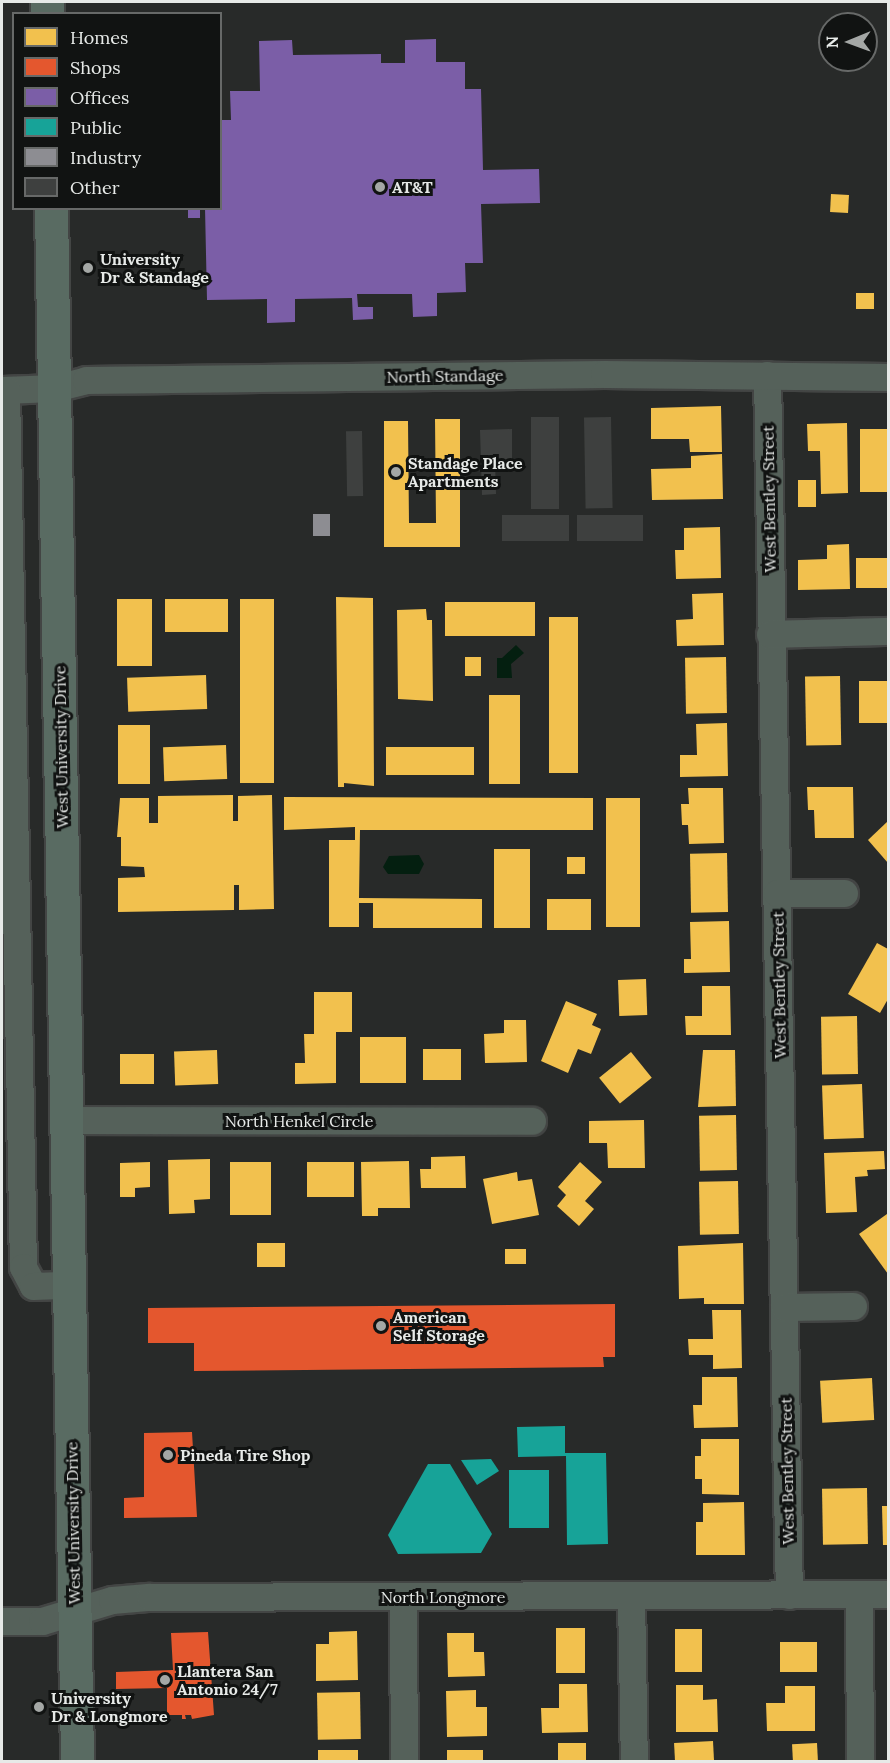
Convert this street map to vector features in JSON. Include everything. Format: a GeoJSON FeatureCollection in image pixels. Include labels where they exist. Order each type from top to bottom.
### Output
{"type":"FeatureCollection","features":[{"type":"Feature","properties":{"kind":"main road","name":"West University Drive"},"geometry":{"type":"LineString","coordinates":[[51,210],[77,1761]]}},
{"type":"Feature","properties":{"kind":"street","name":"North Standage"},"geometry":{"type":"LineString","coordinates":[[4,390],[55,388],[86,380],[766,375],[888,377]]}},
{"type":"Feature","properties":{"kind":"street","name":"West Bentley Street"},"geometry":{"type":"LineString","coordinates":[[766,375],[789,1595]]}},
{"type":"Feature","properties":{"kind":"street"},"geometry":{"type":"LineString","coordinates":[[4,390],[22,1267],[33,1286],[69,1285]]}},
{"type":"Feature","properties":{"kind":"street"},"geometry":{"type":"LineString","coordinates":[[770,634],[888,631]]}},
{"type":"Feature","properties":{"kind":"street"},"geometry":{"type":"LineString","coordinates":[[777,893],[844,893]]}},
{"type":"Feature","properties":{"kind":"street","name":"North Henkel Circle"},"geometry":{"type":"LineString","coordinates":[[67,1120],[532,1121]]}},
{"type":"Feature","properties":{"kind":"street"},"geometry":{"type":"LineString","coordinates":[[784,1306],[853,1306]]}},
{"type":"Feature","properties":{"kind":"street"},"geometry":{"type":"LineString","coordinates":[[859,1594],[860,1761]]}},
{"type":"Feature","properties":{"kind":"street","name":"North Longmore"},"geometry":{"type":"LineString","coordinates":[[2,1621],[42,1621],[74,1609],[112,1600],[150,1597],[888,1594]]}},
{"type":"Feature","properties":{"kind":"street"},"geometry":{"type":"LineString","coordinates":[[631,1596],[634,1761]]}},
{"type":"Feature","properties":{"kind":"street"},"geometry":{"type":"LineString","coordinates":[[403,1597],[404,1761]]}},
{"type":"Feature","properties":{"kind":"shaded area"},"geometry":{"type":"Polygon","coordinates":[[[516,645],[524,653],[511,664],[512,678],[497,678],[497,658],[502,658],[516,645]]]}},
{"type":"Feature","properties":{"kind":"shaded area"},"geometry":{"type":"Polygon","coordinates":[[[419,855],[424,864],[419,874],[388,874],[383,867],[389,856],[419,855]]]}},
{"type":"Feature","properties":{"kind":"building: Homes"},"geometry":{"type":"Polygon","coordinates":[[[831,194],[849,195],[848,213],[830,212],[831,194]]]}},
{"type":"Feature","properties":{"kind":"building: Homes"},"geometry":{"type":"Polygon","coordinates":[[[856,293],[874,293],[874,309],[856,309],[856,293]]]}},
{"type":"Feature","properties":{"kind":"building: Homes"},"geometry":{"type":"Polygon","coordinates":[[[721,406],[722,452],[690,452],[689,439],[651,439],[651,408],[721,406]]]}},
{"type":"Feature","properties":{"kind":"building: Homes","name":"Standage Place Apartments"},"geometry":{"type":"Polygon","coordinates":[[[435,419],[460,419],[460,547],[384,547],[384,421],[408,421],[409,523],[436,523],[435,419]]]}},
{"type":"Feature","properties":{"kind":"building: Homes"},"geometry":{"type":"Polygon","coordinates":[[[847,423],[848,493],[821,494],[820,451],[808,451],[807,424],[847,423]]]}},
{"type":"Feature","properties":{"kind":"building: Homes"},"geometry":{"type":"Polygon","coordinates":[[[860,429],[888,429],[888,492],[860,492],[860,429]]]}},
{"type":"Feature","properties":{"kind":"building: Homes"},"geometry":{"type":"Polygon","coordinates":[[[722,454],[723,499],[652,500],[651,469],[691,468],[691,456],[722,454]]]}},
{"type":"Feature","properties":{"kind":"building: Homes"},"geometry":{"type":"Polygon","coordinates":[[[798,480],[816,480],[816,507],[798,507],[798,480]]]}},
{"type":"Feature","properties":{"kind":"building: Homes"},"geometry":{"type":"Polygon","coordinates":[[[720,527],[721,578],[676,579],[675,550],[684,550],[684,528],[720,527]]]}},
{"type":"Feature","properties":{"kind":"building: Homes"},"geometry":{"type":"Polygon","coordinates":[[[849,544],[850,589],[798,590],[798,560],[827,559],[827,545],[849,544]]]}},
{"type":"Feature","properties":{"kind":"building: Homes"},"geometry":{"type":"Polygon","coordinates":[[[856,558],[888,558],[888,588],[856,588],[856,558]]]}},
{"type":"Feature","properties":{"kind":"building: Homes"},"geometry":{"type":"Polygon","coordinates":[[[723,593],[724,645],[677,646],[676,620],[693,619],[692,594],[723,593]]]}},
{"type":"Feature","properties":{"kind":"building: Homes"},"geometry":{"type":"Polygon","coordinates":[[[336,597],[373,598],[374,786],[344,783],[344,787],[338,787],[336,597]]]}},
{"type":"Feature","properties":{"kind":"building: Homes"},"geometry":{"type":"Polygon","coordinates":[[[117,599],[152,599],[152,666],[117,666],[117,599]]]}},
{"type":"Feature","properties":{"kind":"building: Homes"},"geometry":{"type":"Polygon","coordinates":[[[165,599],[228,599],[228,632],[165,632],[165,599]]]}},
{"type":"Feature","properties":{"kind":"building: Homes"},"geometry":{"type":"Polygon","coordinates":[[[240,599],[274,599],[274,783],[240,783],[240,599]]]}},
{"type":"Feature","properties":{"kind":"building: Homes"},"geometry":{"type":"Polygon","coordinates":[[[445,602],[535,602],[535,636],[445,636],[445,602]]]}},
{"type":"Feature","properties":{"kind":"building: Homes"},"geometry":{"type":"Polygon","coordinates":[[[426,609],[427,620],[432,620],[433,701],[398,699],[397,610],[426,609]]]}},
{"type":"Feature","properties":{"kind":"building: Homes"},"geometry":{"type":"Polygon","coordinates":[[[549,617],[578,617],[578,773],[549,773],[549,617]]]}},
{"type":"Feature","properties":{"kind":"building: Homes"},"geometry":{"type":"Polygon","coordinates":[[[465,657],[481,657],[481,676],[465,676],[465,657]]]}},
{"type":"Feature","properties":{"kind":"building: Homes"},"geometry":{"type":"Polygon","coordinates":[[[726,657],[727,713],[686,714],[685,658],[726,657]]]}},
{"type":"Feature","properties":{"kind":"building: Homes"},"geometry":{"type":"Polygon","coordinates":[[[206,675],[207,709],[128,712],[127,678],[206,675]]]}},
{"type":"Feature","properties":{"kind":"building: Homes"},"geometry":{"type":"Polygon","coordinates":[[[840,676],[841,745],[806,746],[805,677],[840,676]]]}},
{"type":"Feature","properties":{"kind":"building: Homes"},"geometry":{"type":"Polygon","coordinates":[[[859,681],[888,681],[888,723],[859,723],[859,681]]]}},
{"type":"Feature","properties":{"kind":"building: Homes"},"geometry":{"type":"Polygon","coordinates":[[[489,695],[520,695],[520,784],[489,784],[489,695]]]}},
{"type":"Feature","properties":{"kind":"building: Homes"},"geometry":{"type":"Polygon","coordinates":[[[727,723],[728,776],[680,777],[680,755],[697,755],[696,724],[727,723]]]}},
{"type":"Feature","properties":{"kind":"building: Homes"},"geometry":{"type":"Polygon","coordinates":[[[118,725],[150,725],[150,784],[118,784],[118,725]]]}},
{"type":"Feature","properties":{"kind":"building: Homes"},"geometry":{"type":"Polygon","coordinates":[[[226,745],[227,779],[164,781],[163,747],[226,745]]]}},
{"type":"Feature","properties":{"kind":"building: Homes"},"geometry":{"type":"Polygon","coordinates":[[[386,747],[474,747],[474,775],[386,775],[386,747]]]}},
{"type":"Feature","properties":{"kind":"building: Homes"},"geometry":{"type":"Polygon","coordinates":[[[807,787],[853,787],[854,838],[815,838],[814,810],[808,810],[807,787]]]}},
{"type":"Feature","properties":{"kind":"building: Homes"},"geometry":{"type":"Polygon","coordinates":[[[688,788],[723,788],[724,843],[689,844],[688,825],[682,825],[681,804],[689,804],[688,788]]]}},
{"type":"Feature","properties":{"kind":"building: Homes"},"geometry":{"type":"Polygon","coordinates":[[[233,795],[233,821],[238,821],[238,796],[272,795],[274,909],[239,910],[239,885],[234,885],[234,910],[118,912],[118,878],[145,877],[144,867],[121,866],[121,837],[117,837],[120,798],[149,798],[149,823],[158,823],[158,796],[233,795]]]}},
{"type":"Feature","properties":{"kind":"building: Homes"},"geometry":{"type":"Polygon","coordinates":[[[284,797],[593,798],[593,830],[360,830],[359,898],[482,899],[482,928],[373,928],[373,903],[359,903],[359,927],[329,927],[329,840],[355,840],[355,827],[284,830],[284,797]]]}},
{"type":"Feature","properties":{"kind":"building: Homes"},"geometry":{"type":"Polygon","coordinates":[[[606,798],[640,798],[640,927],[606,927],[606,798]]]}},
{"type":"Feature","properties":{"kind":"building: Homes"},"geometry":{"type":"Polygon","coordinates":[[[888,821],[888,863],[868,840],[888,821]]]}},
{"type":"Feature","properties":{"kind":"building: Homes"},"geometry":{"type":"Polygon","coordinates":[[[494,849],[530,849],[530,928],[494,928],[494,849]]]}},
{"type":"Feature","properties":{"kind":"building: Homes"},"geometry":{"type":"Polygon","coordinates":[[[727,853],[728,912],[691,913],[690,854],[727,853]]]}},
{"type":"Feature","properties":{"kind":"building: Homes"},"geometry":{"type":"Polygon","coordinates":[[[567,857],[585,857],[585,874],[567,874],[567,857]]]}},
{"type":"Feature","properties":{"kind":"building: Homes"},"geometry":{"type":"Polygon","coordinates":[[[547,899],[591,899],[591,930],[547,930],[547,899]]]}},
{"type":"Feature","properties":{"kind":"building: Homes"},"geometry":{"type":"Polygon","coordinates":[[[729,921],[730,972],[684,973],[684,959],[691,959],[690,922],[729,921]]]}},
{"type":"Feature","properties":{"kind":"building: Homes"},"geometry":{"type":"Polygon","coordinates":[[[877,943],[888,949],[888,999],[880,1013],[848,994],[877,943]]]}},
{"type":"Feature","properties":{"kind":"building: Homes"},"geometry":{"type":"Polygon","coordinates":[[[646,979],[647,1015],[619,1016],[618,980],[646,979]]]}},
{"type":"Feature","properties":{"kind":"building: Homes"},"geometry":{"type":"Polygon","coordinates":[[[702,986],[730,986],[731,1035],[686,1035],[685,1016],[702,1016],[702,986]]]}},
{"type":"Feature","properties":{"kind":"building: Homes"},"geometry":{"type":"Polygon","coordinates":[[[314,992],[352,992],[352,1032],[336,1032],[336,1083],[295,1084],[295,1063],[305,1063],[304,1034],[314,1034],[314,992]]]}},
{"type":"Feature","properties":{"kind":"building: Homes"},"geometry":{"type":"Polygon","coordinates":[[[566,1001],[597,1014],[592,1025],[601,1029],[591,1054],[578,1049],[568,1073],[541,1061],[566,1001]]]}},
{"type":"Feature","properties":{"kind":"building: Homes"},"geometry":{"type":"Polygon","coordinates":[[[857,1016],[858,1074],[822,1075],[821,1017],[857,1016]]]}},
{"type":"Feature","properties":{"kind":"building: Homes"},"geometry":{"type":"Polygon","coordinates":[[[504,1020],[526,1020],[527,1062],[485,1063],[484,1034],[504,1033],[504,1020]]]}},
{"type":"Feature","properties":{"kind":"building: Homes"},"geometry":{"type":"Polygon","coordinates":[[[360,1037],[406,1037],[406,1083],[360,1083],[360,1037]]]}},
{"type":"Feature","properties":{"kind":"building: Homes"},"geometry":{"type":"Polygon","coordinates":[[[423,1049],[461,1049],[461,1080],[423,1080],[423,1049]]]}},
{"type":"Feature","properties":{"kind":"building: Homes"},"geometry":{"type":"Polygon","coordinates":[[[217,1050],[218,1084],[175,1085],[174,1052],[217,1050]]]}},
{"type":"Feature","properties":{"kind":"building: Homes"},"geometry":{"type":"Polygon","coordinates":[[[703,1050],[735,1050],[736,1106],[698,1107],[703,1050]]]}},
{"type":"Feature","properties":{"kind":"building: Homes"},"geometry":{"type":"Polygon","coordinates":[[[631,1052],[652,1078],[620,1103],[599,1078],[631,1052]]]}},
{"type":"Feature","properties":{"kind":"building: Homes"},"geometry":{"type":"Polygon","coordinates":[[[120,1054],[154,1054],[154,1084],[120,1084],[120,1054]]]}},
{"type":"Feature","properties":{"kind":"building: Homes"},"geometry":{"type":"Polygon","coordinates":[[[862,1084],[864,1138],[824,1139],[822,1085],[862,1084]]]}},
{"type":"Feature","properties":{"kind":"building: Homes"},"geometry":{"type":"Polygon","coordinates":[[[736,1115],[737,1170],[700,1171],[699,1116],[736,1115]]]}},
{"type":"Feature","properties":{"kind":"building: Homes"},"geometry":{"type":"Polygon","coordinates":[[[644,1120],[645,1168],[608,1168],[607,1143],[589,1143],[589,1121],[644,1120]]]}},
{"type":"Feature","properties":{"kind":"building: Homes"},"geometry":{"type":"Polygon","coordinates":[[[884,1151],[885,1169],[867,1170],[868,1176],[855,1177],[857,1212],[826,1213],[824,1153],[884,1151]]]}},
{"type":"Feature","properties":{"kind":"building: Homes"},"geometry":{"type":"Polygon","coordinates":[[[465,1156],[466,1188],[421,1188],[420,1169],[431,1169],[431,1157],[465,1156]]]}},
{"type":"Feature","properties":{"kind":"building: Homes"},"geometry":{"type":"Polygon","coordinates":[[[210,1159],[210,1199],[194,1200],[195,1213],[169,1214],[168,1160],[210,1159]]]}},
{"type":"Feature","properties":{"kind":"building: Homes"},"geometry":{"type":"Polygon","coordinates":[[[409,1161],[410,1208],[378,1208],[378,1216],[362,1216],[361,1162],[409,1161]]]}},
{"type":"Feature","properties":{"kind":"building: Homes"},"geometry":{"type":"Polygon","coordinates":[[[150,1162],[150,1187],[135,1188],[135,1197],[120,1197],[120,1163],[150,1162]]]}},
{"type":"Feature","properties":{"kind":"building: Homes"},"geometry":{"type":"Polygon","coordinates":[[[230,1162],[271,1162],[271,1215],[230,1215],[230,1162]]]}},
{"type":"Feature","properties":{"kind":"building: Homes"},"geometry":{"type":"Polygon","coordinates":[[[307,1162],[354,1162],[354,1197],[307,1197],[307,1162]]]}},
{"type":"Feature","properties":{"kind":"building: Homes"},"geometry":{"type":"Polygon","coordinates":[[[580,1162],[602,1182],[585,1201],[594,1209],[579,1226],[557,1206],[566,1195],[558,1187],[580,1162]]]}},
{"type":"Feature","properties":{"kind":"building: Homes"},"geometry":{"type":"Polygon","coordinates":[[[517,1172],[518,1181],[532,1179],[539,1215],[492,1224],[483,1179],[517,1172]]]}},
{"type":"Feature","properties":{"kind":"building: Homes"},"geometry":{"type":"Polygon","coordinates":[[[738,1181],[739,1234],[700,1235],[699,1182],[738,1181]]]}},
{"type":"Feature","properties":{"kind":"building: Homes"},"geometry":{"type":"Polygon","coordinates":[[[888,1215],[888,1274],[859,1234],[888,1215]]]}},
{"type":"Feature","properties":{"kind":"building: Homes"},"geometry":{"type":"Polygon","coordinates":[[[257,1243],[285,1243],[285,1267],[257,1267],[257,1243]]]}},
{"type":"Feature","properties":{"kind":"building: Homes"},"geometry":{"type":"Polygon","coordinates":[[[743,1243],[744,1304],[704,1304],[704,1298],[679,1299],[678,1246],[743,1243]]]}},
{"type":"Feature","properties":{"kind":"building: Homes"},"geometry":{"type":"Polygon","coordinates":[[[505,1249],[526,1249],[526,1264],[505,1264],[505,1249]]]}},
{"type":"Feature","properties":{"kind":"building: Homes"},"geometry":{"type":"Polygon","coordinates":[[[712,1310],[741,1310],[742,1368],[713,1369],[713,1355],[689,1355],[688,1339],[713,1339],[712,1310]]]}},
{"type":"Feature","properties":{"kind":"building: Homes"},"geometry":{"type":"Polygon","coordinates":[[[702,1377],[737,1377],[738,1427],[694,1428],[693,1405],[702,1405],[702,1377]]]}},
{"type":"Feature","properties":{"kind":"building: Homes"},"geometry":{"type":"Polygon","coordinates":[[[872,1378],[874,1420],[822,1423],[820,1381],[872,1378]]]}},
{"type":"Feature","properties":{"kind":"building: Homes"},"geometry":{"type":"Polygon","coordinates":[[[701,1439],[739,1439],[739,1495],[702,1494],[702,1479],[695,1479],[695,1456],[701,1456],[701,1439]]]}},
{"type":"Feature","properties":{"kind":"building: Homes"},"geometry":{"type":"Polygon","coordinates":[[[867,1488],[868,1544],[823,1545],[822,1489],[867,1488]]]}},
{"type":"Feature","properties":{"kind":"building: Homes"},"geometry":{"type":"Polygon","coordinates":[[[744,1502],[745,1555],[696,1555],[696,1522],[703,1522],[703,1503],[744,1502]]]}},
{"type":"Feature","properties":{"kind":"building: Homes"},"geometry":{"type":"Polygon","coordinates":[[[882,1506],[888,1506],[888,1545],[883,1545],[882,1506]]]}},
{"type":"Feature","properties":{"kind":"building: Homes"},"geometry":{"type":"Polygon","coordinates":[[[556,1628],[585,1628],[585,1673],[556,1673],[556,1628]]]}},
{"type":"Feature","properties":{"kind":"building: Homes"},"geometry":{"type":"Polygon","coordinates":[[[675,1629],[702,1629],[702,1672],[675,1672],[675,1629]]]}},
{"type":"Feature","properties":{"kind":"building: Homes"},"geometry":{"type":"Polygon","coordinates":[[[357,1631],[358,1680],[316,1681],[316,1644],[329,1644],[329,1632],[357,1631]]]}},
{"type":"Feature","properties":{"kind":"building: Homes"},"geometry":{"type":"Polygon","coordinates":[[[447,1633],[474,1633],[474,1652],[484,1652],[485,1676],[448,1677],[447,1633]]]}},
{"type":"Feature","properties":{"kind":"building: Homes"},"geometry":{"type":"Polygon","coordinates":[[[780,1642],[817,1642],[817,1672],[780,1672],[780,1642]]]}},
{"type":"Feature","properties":{"kind":"building: Homes"},"geometry":{"type":"Polygon","coordinates":[[[559,1684],[587,1684],[588,1732],[542,1733],[541,1708],[559,1708],[559,1684]]]}},
{"type":"Feature","properties":{"kind":"building: Homes"},"geometry":{"type":"Polygon","coordinates":[[[676,1685],[703,1685],[703,1700],[717,1699],[718,1732],[676,1732],[676,1685]]]}},
{"type":"Feature","properties":{"kind":"building: Homes"},"geometry":{"type":"Polygon","coordinates":[[[785,1686],[815,1686],[815,1731],[767,1731],[766,1703],[785,1703],[785,1686]]]}},
{"type":"Feature","properties":{"kind":"building: Homes"},"geometry":{"type":"Polygon","coordinates":[[[476,1690],[476,1707],[487,1707],[487,1736],[447,1737],[446,1691],[476,1690]]]}},
{"type":"Feature","properties":{"kind":"building: Homes"},"geometry":{"type":"Polygon","coordinates":[[[360,1692],[361,1739],[318,1740],[317,1693],[360,1692]]]}},
{"type":"Feature","properties":{"kind":"building: Homes"},"geometry":{"type":"Polygon","coordinates":[[[713,1741],[714,1762],[675,1762],[674,1743],[713,1741]]]}},
{"type":"Feature","properties":{"kind":"building: Homes"},"geometry":{"type":"Polygon","coordinates":[[[558,1743],[586,1743],[586,1762],[558,1762],[558,1743]]]}},
{"type":"Feature","properties":{"kind":"building: Homes"},"geometry":{"type":"Polygon","coordinates":[[[817,1743],[818,1762],[793,1762],[792,1744],[817,1743]]]}},
{"type":"Feature","properties":{"kind":"building: Homes"},"geometry":{"type":"Polygon","coordinates":[[[318,1750],[358,1750],[358,1762],[318,1762],[318,1750]]]}},
{"type":"Feature","properties":{"kind":"building: Homes"},"geometry":{"type":"Polygon","coordinates":[[[447,1750],[483,1750],[483,1762],[447,1762],[447,1750]]]}},
{"type":"Feature","properties":{"kind":"building: Shops","name":"American Self Storage"},"geometry":{"type":"Polygon","coordinates":[[[615,1304],[615,1357],[603,1357],[604,1367],[194,1371],[194,1343],[148,1343],[148,1308],[615,1304]]]}},
{"type":"Feature","properties":{"kind":"building: Shops","name":"Pineda Tire Shop"},"geometry":{"type":"Polygon","coordinates":[[[192,1432],[197,1517],[124,1518],[124,1498],[144,1497],[144,1433],[192,1432]]]}},
{"type":"Feature","properties":{"kind":"building: Shops","name":"Llantera San Antonio 24/7"},"geometry":{"type":"Polygon","coordinates":[[[208,1632],[214,1715],[192,1719],[191,1715],[185,1715],[186,1719],[182,1719],[182,1715],[167,1715],[167,1688],[116,1689],[116,1672],[173,1670],[171,1633],[208,1632]]]}},
{"type":"Feature","properties":{"kind":"building: Offices","name":"AT&T"},"geometry":{"type":"Polygon","coordinates":[[[436,39],[436,62],[465,62],[465,89],[481,89],[483,170],[539,169],[540,203],[481,204],[483,263],[465,263],[466,292],[437,293],[437,316],[413,317],[412,294],[357,294],[358,307],[373,307],[373,319],[353,320],[352,298],[295,299],[295,322],[267,323],[267,299],[207,300],[205,210],[222,210],[222,120],[231,120],[230,91],[260,91],[259,41],[292,40],[293,55],[381,54],[381,63],[405,63],[405,40],[436,39]]]}},
{"type":"Feature","properties":{"kind":"building: Offices"},"geometry":{"type":"Polygon","coordinates":[[[188,210],[200,210],[200,218],[188,218],[188,210]]]}},
{"type":"Feature","properties":{"kind":"building: Public"},"geometry":{"type":"Polygon","coordinates":[[[565,1426],[565,1453],[606,1453],[608,1544],[567,1545],[566,1456],[518,1457],[517,1427],[565,1426]]]}},
{"type":"Feature","properties":{"kind":"building: Public"},"geometry":{"type":"Polygon","coordinates":[[[491,1459],[499,1471],[477,1485],[461,1460],[491,1459]]]}},
{"type":"Feature","properties":{"kind":"building: Public"},"geometry":{"type":"Polygon","coordinates":[[[428,1464],[450,1464],[492,1534],[481,1553],[398,1554],[388,1535],[428,1464]]]}},
{"type":"Feature","properties":{"kind":"building: Public"},"geometry":{"type":"Polygon","coordinates":[[[509,1470],[549,1470],[549,1528],[509,1528],[509,1470]]]}},
{"type":"Feature","properties":{"kind":"building: Industry"},"geometry":{"type":"Polygon","coordinates":[[[313,514],[330,514],[330,536],[313,536],[313,514]]]}},
{"type":"Feature","properties":{"kind":"building: Other"},"geometry":{"type":"Polygon","coordinates":[[[531,417],[559,417],[559,509],[531,509],[531,417]]]}},
{"type":"Feature","properties":{"kind":"building: Other"},"geometry":{"type":"Polygon","coordinates":[[[584,417],[611,417],[613,508],[586,508],[584,417]]]}},
{"type":"Feature","properties":{"kind":"building: Other"},"geometry":{"type":"Polygon","coordinates":[[[512,429],[512,462],[495,462],[496,494],[482,495],[480,430],[512,429]]]}},
{"type":"Feature","properties":{"kind":"building: Other"},"geometry":{"type":"Polygon","coordinates":[[[346,431],[362,431],[363,496],[347,496],[346,431]]]}},
{"type":"Feature","properties":{"kind":"building: Other"},"geometry":{"type":"Polygon","coordinates":[[[502,515],[569,515],[569,541],[502,541],[502,515]]]}},
{"type":"Feature","properties":{"kind":"building: Other"},"geometry":{"type":"Polygon","coordinates":[[[577,515],[643,515],[643,541],[577,541],[577,515]]]}},
{"type":"Feature","properties":{"kind":"place","name":"AT&T"},"geometry":{"type":"Point","coordinates":[380,187]}},
{"type":"Feature","properties":{"kind":"place","name":"University Dr & Standage"},"geometry":{"type":"Point","coordinates":[88,268]}},
{"type":"Feature","properties":{"kind":"place","name":"Standage Place Apartments"},"geometry":{"type":"Point","coordinates":[396,472]}},
{"type":"Feature","properties":{"kind":"place","name":"American Self Storage"},"geometry":{"type":"Point","coordinates":[381,1326]}},
{"type":"Feature","properties":{"kind":"place","name":"Pineda Tire Shop"},"geometry":{"type":"Point","coordinates":[168,1455]}},
{"type":"Feature","properties":{"kind":"place","name":"Llantera San Antonio 24/7"},"geometry":{"type":"Point","coordinates":[165,1680]}},
{"type":"Feature","properties":{"kind":"place","name":"University Dr & Longmore"},"geometry":{"type":"Point","coordinates":[39,1707]}}]}
